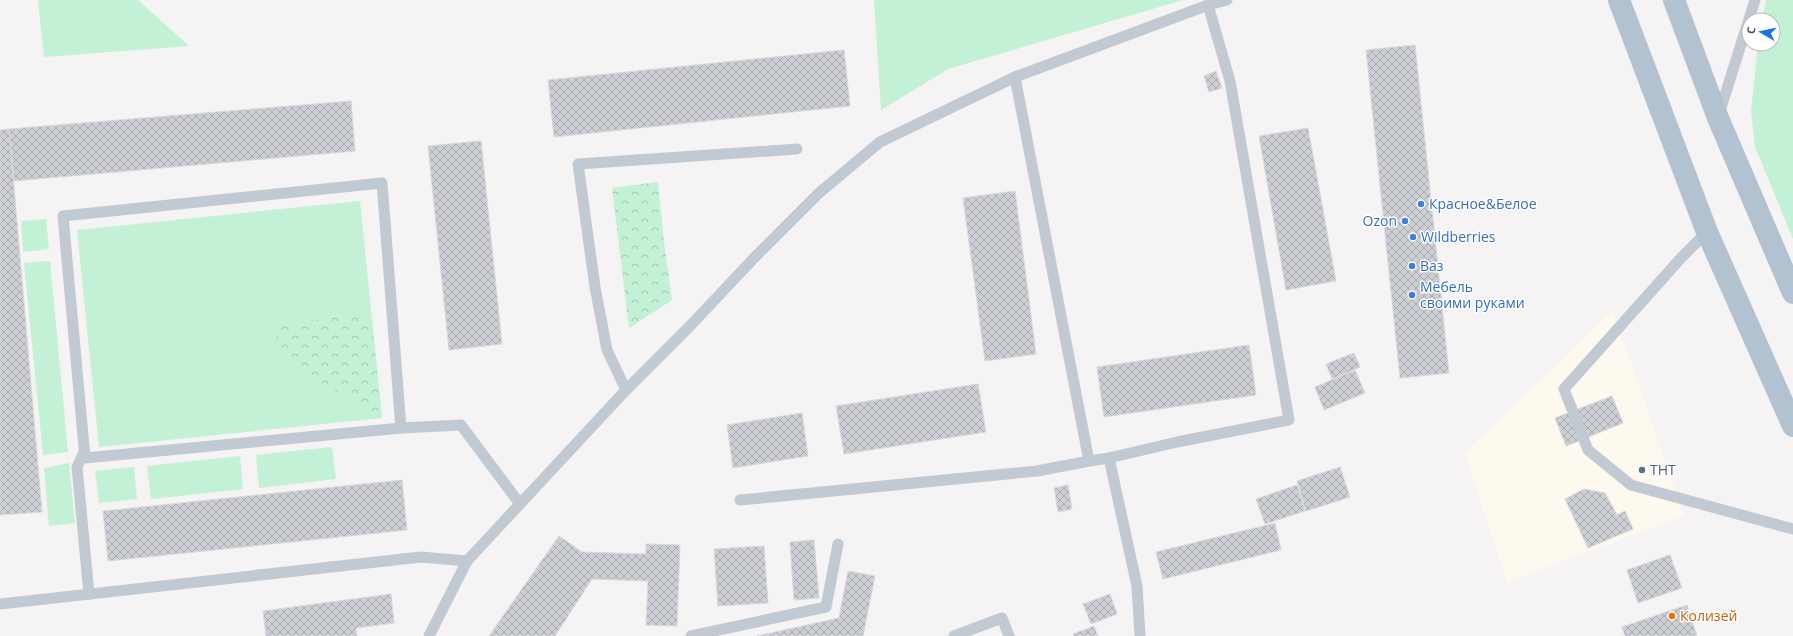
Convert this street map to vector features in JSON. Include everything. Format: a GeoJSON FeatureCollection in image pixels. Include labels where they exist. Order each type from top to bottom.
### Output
{"type":"FeatureCollection","features":[{"type":"Feature","properties":{"kind":"main road"},"geometry":{"type":"LineString","coordinates":[[1620,0],[1707,232],[1793,426]]}},
{"type":"Feature","properties":{"kind":"main road"},"geometry":{"type":"LineString","coordinates":[[1674,0],[1718,118],[1793,292]]}},
{"type":"Feature","properties":{"kind":"lane"},"geometry":{"type":"LineString","coordinates":[[429,636],[467,561],[626,390],[689,327],[755,257],[819,193],[880,142],[1015,77],[1208,5],[1227,0]]}},
{"type":"Feature","properties":{"kind":"lane"},"geometry":{"type":"LineString","coordinates":[[1718,118],[1755,0]]}},
{"type":"Feature","properties":{"kind":"lane"},"geometry":{"type":"LineString","coordinates":[[740,500],[1037,471],[1109,458],[1177,442],[1289,420],[1230,80],[1208,5]]}},
{"type":"Feature","properties":{"kind":"lane"},"geometry":{"type":"LineString","coordinates":[[1015,77],[1089,461]]}},
{"type":"Feature","properties":{"kind":"lane"},"geometry":{"type":"LineString","coordinates":[[626,390],[607,350],[595,287],[578,164],[797,149]]}},
{"type":"Feature","properties":{"kind":"lane"},"geometry":{"type":"LineString","coordinates":[[401,428],[382,183],[63,216],[85,458],[401,428],[461,425],[520,504]]}},
{"type":"Feature","properties":{"kind":"lane"},"geometry":{"type":"LineString","coordinates":[[1707,232],[1676,264],[1564,389],[1588,450],[1631,485],[1793,529]]}},
{"type":"Feature","properties":{"kind":"lane"},"geometry":{"type":"LineString","coordinates":[[84,452],[77,467],[89,594]]}},
{"type":"Feature","properties":{"kind":"lane"},"geometry":{"type":"LineString","coordinates":[[1109,458],[1138,586],[1140,636]]}},
{"type":"Feature","properties":{"kind":"lane"},"geometry":{"type":"LineString","coordinates":[[691,636],[826,607],[838,544]]}},
{"type":"Feature","properties":{"kind":"lane"},"geometry":{"type":"LineString","coordinates":[[0,604],[422,557],[467,561]]}},
{"type":"Feature","properties":{"kind":"lane"},"geometry":{"type":"LineString","coordinates":[[954,636],[1002,618],[1009,636]]}},
{"type":"Feature","properties":{"kind":"shaded area"},"geometry":{"type":"Polygon","coordinates":[[[1613,311],[1684,516],[1507,582],[1465,453],[1613,311]]]}},
{"type":"Feature","properties":{"kind":"green space"},"geometry":{"type":"Polygon","coordinates":[[[38,0],[138,0],[189,46],[44,57],[38,0]]]}},
{"type":"Feature","properties":{"kind":"green space"},"geometry":{"type":"Polygon","coordinates":[[[874,0],[1183,0],[948,69],[881,110],[874,0]]]}},
{"type":"Feature","properties":{"kind":"green space"},"geometry":{"type":"Polygon","coordinates":[[[1766,0],[1793,0],[1793,239],[1755,147],[1751,112],[1757,52],[1781,52],[1781,12],[1764,12],[1766,0]]]}},
{"type":"Feature","properties":{"kind":"green space"},"geometry":{"type":"Polygon","coordinates":[[[658,182],[672,300],[629,328],[612,188],[658,182]]]}},
{"type":"Feature","properties":{"kind":"green space"},"geometry":{"type":"Polygon","coordinates":[[[360,201],[382,418],[99,447],[77,230],[360,201]]]}},
{"type":"Feature","properties":{"kind":"green space"},"geometry":{"type":"Polygon","coordinates":[[[46,219],[49,249],[23,252],[21,221],[46,219]]]}},
{"type":"Feature","properties":{"kind":"green space"},"geometry":{"type":"Polygon","coordinates":[[[50,261],[68,452],[43,455],[24,263],[50,261]]]}},
{"type":"Feature","properties":{"kind":"green space"},"geometry":{"type":"Polygon","coordinates":[[[371,313],[382,418],[280,358],[275,325],[371,313]]]}},
{"type":"Feature","properties":{"kind":"green space"},"geometry":{"type":"Polygon","coordinates":[[[332,447],[336,479],[259,488],[256,455],[332,447]]]}},
{"type":"Feature","properties":{"kind":"green space"},"geometry":{"type":"Polygon","coordinates":[[[240,456],[243,489],[151,499],[147,466],[240,456]]]}},
{"type":"Feature","properties":{"kind":"green space"},"geometry":{"type":"Polygon","coordinates":[[[69,463],[75,523],[49,526],[44,468],[69,463]]]}},
{"type":"Feature","properties":{"kind":"green space"},"geometry":{"type":"Polygon","coordinates":[[[134,467],[137,499],[99,503],[95,471],[134,467]]]}},
{"type":"Feature","properties":{"kind":"building"},"geometry":{"type":"Polygon","coordinates":[[[1415,45],[1449,373],[1400,378],[1366,50],[1415,45]]]}},
{"type":"Feature","properties":{"kind":"building"},"geometry":{"type":"Polygon","coordinates":[[[844,50],[850,106],[554,137],[548,80],[844,50]]]}},
{"type":"Feature","properties":{"kind":"building"},"geometry":{"type":"Polygon","coordinates":[[[1216,71],[1222,88],[1209,92],[1204,76],[1216,71]]]}},
{"type":"Feature","properties":{"kind":"building"},"geometry":{"type":"Polygon","coordinates":[[[351,101],[355,151],[14,181],[9,129],[351,101]]]}},
{"type":"Feature","properties":{"kind":"building"},"geometry":{"type":"Polygon","coordinates":[[[1308,128],[1336,281],[1286,290],[1259,136],[1308,128]]]}},
{"type":"Feature","properties":{"kind":"building"},"geometry":{"type":"Polygon","coordinates":[[[9,129],[42,512],[0,515],[0,130],[9,129]]]}},
{"type":"Feature","properties":{"kind":"building"},"geometry":{"type":"Polygon","coordinates":[[[481,141],[502,344],[449,350],[428,146],[481,141]]]}},
{"type":"Feature","properties":{"kind":"building"},"geometry":{"type":"Polygon","coordinates":[[[1015,191],[1036,354],[985,361],[963,198],[1015,191]]]}},
{"type":"Feature","properties":{"kind":"building"},"geometry":{"type":"Polygon","coordinates":[[[1249,345],[1256,395],[1104,417],[1097,367],[1249,345]]]}},
{"type":"Feature","properties":{"kind":"building"},"geometry":{"type":"Polygon","coordinates":[[[1354,353],[1360,367],[1332,379],[1326,364],[1354,353]]]}},
{"type":"Feature","properties":{"kind":"building"},"geometry":{"type":"Polygon","coordinates":[[[1355,370],[1365,393],[1324,410],[1315,387],[1355,370]]]}},
{"type":"Feature","properties":{"kind":"building"},"geometry":{"type":"Polygon","coordinates":[[[978,384],[986,432],[844,454],[836,406],[978,384]]]}},
{"type":"Feature","properties":{"kind":"building"},"geometry":{"type":"Polygon","coordinates":[[[1612,396],[1623,423],[1566,446],[1555,418],[1612,396]]]}},
{"type":"Feature","properties":{"kind":"building"},"geometry":{"type":"Polygon","coordinates":[[[802,413],[808,456],[733,468],[727,425],[802,413]]]}},
{"type":"Feature","properties":{"kind":"building"},"geometry":{"type":"Polygon","coordinates":[[[1340,467],[1350,497],[1306,511],[1297,481],[1340,467]]]}},
{"type":"Feature","properties":{"kind":"building"},"geometry":{"type":"Polygon","coordinates":[[[402,480],[407,530],[108,561],[103,511],[402,480]]]}},
{"type":"Feature","properties":{"kind":"building"},"geometry":{"type":"Polygon","coordinates":[[[1068,485],[1072,509],[1058,512],[1054,488],[1068,485]]]}},
{"type":"Feature","properties":{"kind":"building"},"geometry":{"type":"Polygon","coordinates":[[[1297,485],[1305,511],[1265,524],[1256,499],[1297,485]]]}},
{"type":"Feature","properties":{"kind":"building"},"geometry":{"type":"Polygon","coordinates":[[[1584,489],[1605,493],[1617,515],[1625,511],[1633,529],[1588,548],[1565,499],[1584,489]]]}},
{"type":"Feature","properties":{"kind":"building"},"geometry":{"type":"Polygon","coordinates":[[[1275,523],[1281,550],[1163,579],[1156,552],[1275,523]]]}},
{"type":"Feature","properties":{"kind":"building"},"geometry":{"type":"Polygon","coordinates":[[[559,536],[582,552],[646,554],[646,544],[680,545],[677,626],[646,625],[648,581],[592,579],[555,636],[489,636],[559,536]]]}},
{"type":"Feature","properties":{"kind":"building"},"geometry":{"type":"Polygon","coordinates":[[[814,540],[819,598],[794,600],[790,542],[814,540]]]}},
{"type":"Feature","properties":{"kind":"building"},"geometry":{"type":"Polygon","coordinates":[[[764,546],[768,603],[718,606],[714,549],[764,546]]]}},
{"type":"Feature","properties":{"kind":"building"},"geometry":{"type":"Polygon","coordinates":[[[1670,555],[1682,588],[1638,603],[1627,570],[1670,555]]]}},
{"type":"Feature","properties":{"kind":"building"},"geometry":{"type":"Polygon","coordinates":[[[848,571],[875,576],[863,636],[757,636],[839,618],[848,571]]]}},
{"type":"Feature","properties":{"kind":"building"},"geometry":{"type":"Polygon","coordinates":[[[391,594],[394,623],[356,628],[357,636],[266,636],[263,611],[391,594]]]}},
{"type":"Feature","properties":{"kind":"building"},"geometry":{"type":"Polygon","coordinates":[[[1110,594],[1117,614],[1091,624],[1083,604],[1110,594]]]}},
{"type":"Feature","properties":{"kind":"building","name":"Колизей"},"geometry":{"type":"Polygon","coordinates":[[[1687,605],[1697,636],[1625,636],[1622,627],[1687,605]]]}},
{"type":"Feature","properties":{"kind":"building"},"geometry":{"type":"Polygon","coordinates":[[[1094,626],[1098,636],[1074,636],[1073,634],[1094,626]]]}},
{"type":"Feature","properties":{"kind":"place","name":"Красное&Белое"},"geometry":{"type":"Point","coordinates":[1421,204]}},
{"type":"Feature","properties":{"kind":"place","name":"Ozon"},"geometry":{"type":"Point","coordinates":[1405,221]}},
{"type":"Feature","properties":{"kind":"place","name":"Wildberries"},"geometry":{"type":"Point","coordinates":[1413,237]}},
{"type":"Feature","properties":{"kind":"place","name":"Ваз"},"geometry":{"type":"Point","coordinates":[1412,266]}},
{"type":"Feature","properties":{"kind":"place","name":"Мебель своими руками"},"geometry":{"type":"Point","coordinates":[1412,295]}},
{"type":"Feature","properties":{"kind":"place","name":"ТНТ"},"geometry":{"type":"Point","coordinates":[1642,470]}},
{"type":"Feature","properties":{"kind":"place","name":"Колизей"},"geometry":{"type":"Point","coordinates":[1672,616]}}]}
